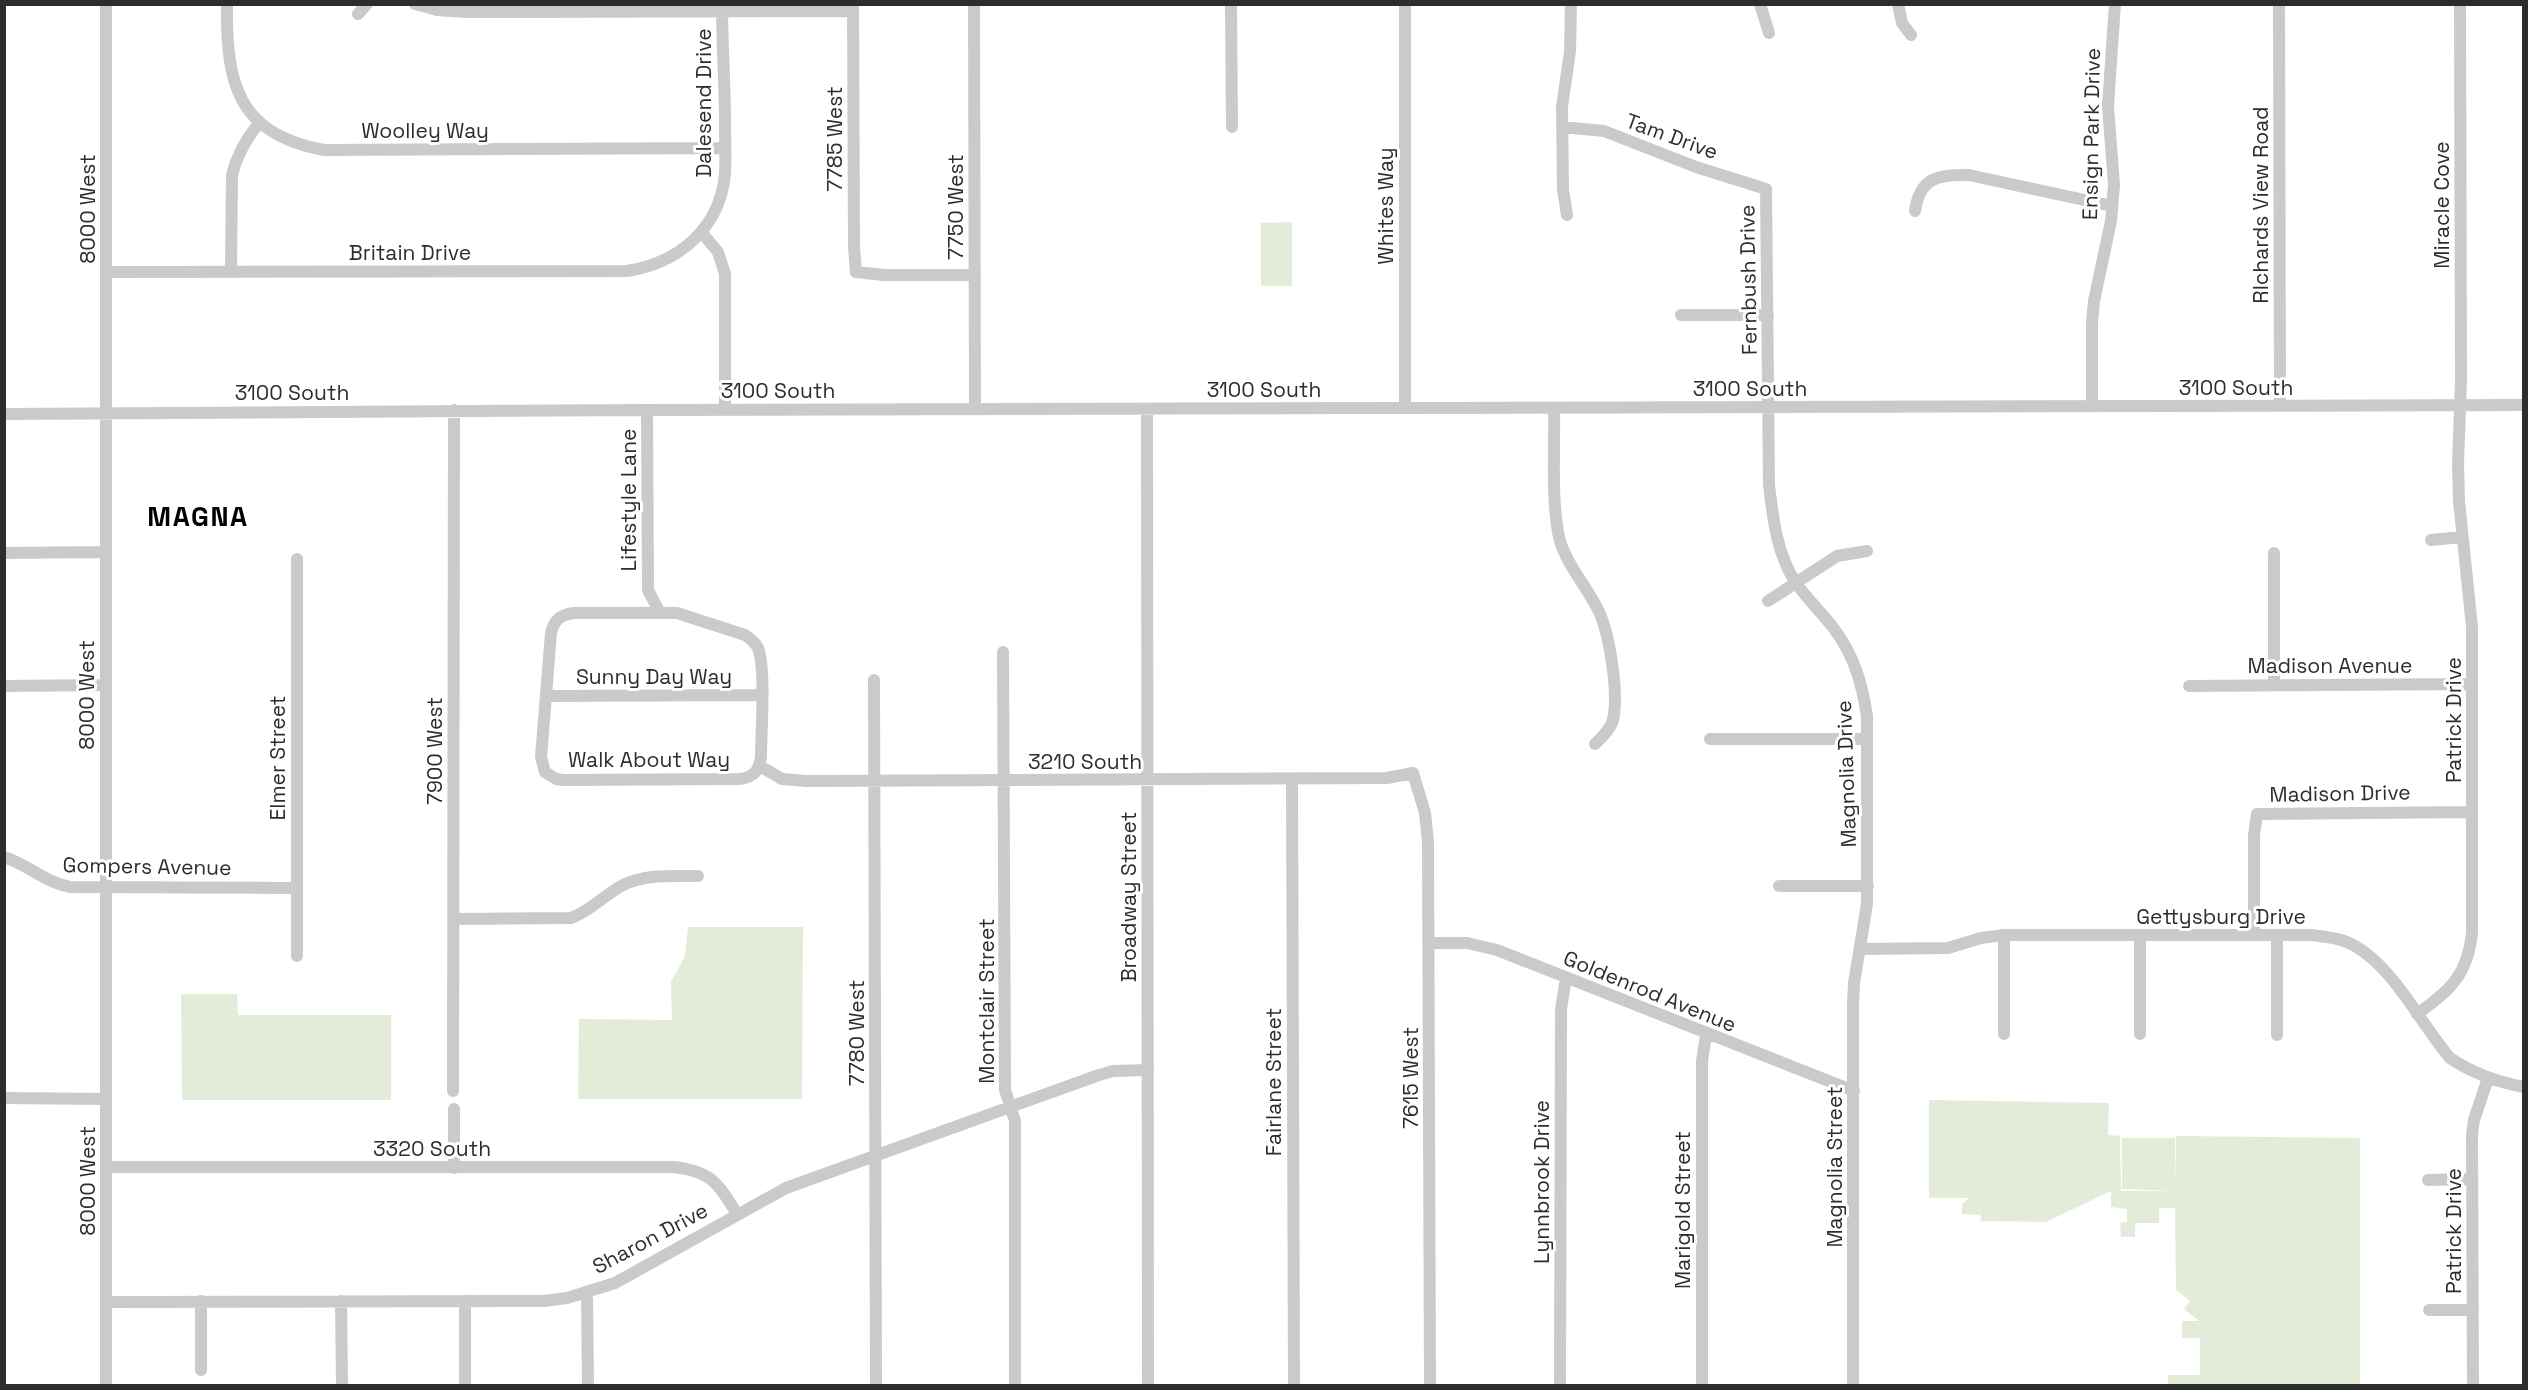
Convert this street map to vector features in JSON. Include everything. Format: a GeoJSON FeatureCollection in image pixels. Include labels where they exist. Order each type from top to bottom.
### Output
{"type":"FeatureCollection","features":[{"type":"Feature","properties":{"kind":"street","name":"8000 West"},"geometry":{"type":"LineString","coordinates":[[106,4],[106,1386]]}},
{"type":"Feature","properties":{"kind":"street","name":"Woolley Way"},"geometry":{"type":"LineString","coordinates":[[226,4],[228,52],[232,78],[238,94],[259,123],[281,137],[303,146],[324,150],[725,148]]}},
{"type":"Feature","properties":{"kind":"street"},"geometry":{"type":"LineString","coordinates":[[415,4],[437,10],[466,12],[853,8]]}},
{"type":"Feature","properties":{"kind":"street","name":"7750 West"},"geometry":{"type":"LineString","coordinates":[[974,4],[975,409]]}},
{"type":"Feature","properties":{"kind":"street"},"geometry":{"type":"LineString","coordinates":[[1231,4],[1232,127]]}},
{"type":"Feature","properties":{"kind":"street","name":"Whites Way"},"geometry":{"type":"LineString","coordinates":[[1405,4],[1405,408]]}},
{"type":"Feature","properties":{"kind":"street"},"geometry":{"type":"LineString","coordinates":[[1568,215],[1563,190],[1562,127],[1563,89],[1570,51],[1571,4]]}},
{"type":"Feature","properties":{"kind":"street"},"geometry":{"type":"LineString","coordinates":[[1760,4],[1769,33]]}},
{"type":"Feature","properties":{"kind":"street"},"geometry":{"type":"LineString","coordinates":[[1898,4],[1902,23],[1911,35]]}},
{"type":"Feature","properties":{"kind":"street","name":"Ensign Park Drive"},"geometry":{"type":"LineString","coordinates":[[2092,406],[2092,323],[2114,185],[2108,95],[2115,4]]}},
{"type":"Feature","properties":{"kind":"street","name":"RIchards View Road"},"geometry":{"type":"LineString","coordinates":[[2279,4],[2280,406]]}},
{"type":"Feature","properties":{"kind":"street","name":"Miracle Cove"},"geometry":{"type":"LineString","coordinates":[[2459,405],[2460,4]]}},
{"type":"Feature","properties":{"kind":"street","name":"Dalesend Drive"},"geometry":{"type":"LineString","coordinates":[[702,233],[714,213],[721,195],[725,174],[722,8]]}},
{"type":"Feature","properties":{"kind":"street","name":"7785 West"},"geometry":{"type":"LineString","coordinates":[[853,8],[856,272],[884,275],[975,275]]}},
{"type":"Feature","properties":{"kind":"street"},"geometry":{"type":"LineString","coordinates":[[231,272],[232,175],[246,139],[259,123]]}},
{"type":"Feature","properties":{"kind":"street","name":"Tam Drive"},"geometry":{"type":"LineString","coordinates":[[1562,127],[1604,131],[1696,167],[1766,189]]}},
{"type":"Feature","properties":{"kind":"street"},"geometry":{"type":"LineString","coordinates":[[1915,211],[1917,199],[1924,185],[1950,174],[1970,175],[2112,206]]}},
{"type":"Feature","properties":{"kind":"street","name":"Fernbush Drive"},"geometry":{"type":"LineString","coordinates":[[1766,189],[1769,407]]}},
{"type":"Feature","properties":{"kind":"street","name":"Britain Drive"},"geometry":{"type":"LineString","coordinates":[[107,272],[627,271],[648,268],[670,259],[688,247],[702,233]]}},
{"type":"Feature","properties":{"kind":"street"},"geometry":{"type":"LineString","coordinates":[[702,233],[718,252],[725,274],[724,410]]}},
{"type":"Feature","properties":{"kind":"street"},"geometry":{"type":"LineString","coordinates":[[1681,315],[1768,315]]}},
{"type":"Feature","properties":{"kind":"street","name":"Patrick Drive"},"geometry":{"type":"LineString","coordinates":[[2417,1014],[2450,988],[2462,970],[2470,951],[2472,933],[2472,627],[2462,537],[2458,464],[2459,405]]}},
{"type":"Feature","properties":{"kind":"street","name":"3100 South"},"geometry":{"type":"LineString","coordinates":[[4,414],[454,410],[2523,405]]}},
{"type":"Feature","properties":{"kind":"street","name":"Magnolia Drive"},"geometry":{"type":"LineString","coordinates":[[1769,407],[1769,485],[1773,524],[1782,554],[1796,582],[1834,630],[1853,660],[1863,689],[1867,716],[1868,886],[1865,926],[1860,949]]}},
{"type":"Feature","properties":{"kind":"street"},"geometry":{"type":"LineString","coordinates":[[1554,408],[1556,508],[1560,538],[1571,565],[1600,614],[1611,656],[1612,722],[1606,733],[1594,744]]}},
{"type":"Feature","properties":{"kind":"street","name":"Broadway Street"},"geometry":{"type":"LineString","coordinates":[[1147,409],[1148,1386]]}},
{"type":"Feature","properties":{"kind":"street","name":"7900 West"},"geometry":{"type":"LineString","coordinates":[[453,1091],[454,410]]}},
{"type":"Feature","properties":{"kind":"street","name":"Lifestyle Lane"},"geometry":{"type":"LineString","coordinates":[[632,612],[645,598],[648,590],[647,410]]}},
{"type":"Feature","properties":{"kind":"street"},"geometry":{"type":"LineString","coordinates":[[2431,540],[2462,537]]}},
{"type":"Feature","properties":{"kind":"street"},"geometry":{"type":"LineString","coordinates":[[1768,601],[1837,556],[1867,551]]}},
{"type":"Feature","properties":{"kind":"street"},"geometry":{"type":"LineString","coordinates":[[4,553],[105,552]]}},
{"type":"Feature","properties":{"kind":"street"},"geometry":{"type":"LineString","coordinates":[[2274,553],[2274,685]]}},
{"type":"Feature","properties":{"kind":"street","name":"Elmer Street"},"geometry":{"type":"LineString","coordinates":[[297,559],[297,956]]}},
{"type":"Feature","properties":{"kind":"street","name":"Lifestyle Lane"},"geometry":{"type":"LineString","coordinates":[[648,590],[660,613]]}},
{"type":"Feature","properties":{"kind":"street"},"geometry":{"type":"LineString","coordinates":[[546,696],[551,633],[556,620],[563,615],[574,613],[677,613],[745,635],[754,641],[761,659],[758,770]]}},
{"type":"Feature","properties":{"kind":"street","name":"Montclair Street"},"geometry":{"type":"LineString","coordinates":[[1003,652],[1005,1090],[1015,1121],[1015,1386]]}},
{"type":"Feature","properties":{"kind":"street","name":"7780 West"},"geometry":{"type":"LineString","coordinates":[[874,681],[876,1386]]}},
{"type":"Feature","properties":{"kind":"street","name":"Madison Avenue"},"geometry":{"type":"LineString","coordinates":[[2189,686],[2472,684]]}},
{"type":"Feature","properties":{"kind":"street"},"geometry":{"type":"LineString","coordinates":[[4,686],[106,685]]}},
{"type":"Feature","properties":{"kind":"street","name":"Sunny Day Way"},"geometry":{"type":"LineString","coordinates":[[546,696],[761,696]]}},
{"type":"Feature","properties":{"kind":"street","name":"Walk About Way"},"geometry":{"type":"LineString","coordinates":[[546,696],[541,757],[545,772],[556,779],[740,779],[758,770]]}},
{"type":"Feature","properties":{"kind":"street"},"geometry":{"type":"LineString","coordinates":[[1710,739],[1867,739]]}},
{"type":"Feature","properties":{"kind":"street","name":"3210 South"},"geometry":{"type":"LineString","coordinates":[[758,770],[782,779],[806,782],[1387,778],[1413,772]]}},
{"type":"Feature","properties":{"kind":"street","name":"7615 West"},"geometry":{"type":"LineString","coordinates":[[1413,772],[1428,828],[1430,1386]]}},
{"type":"Feature","properties":{"kind":"street","name":"Fairlane Street"},"geometry":{"type":"LineString","coordinates":[[1292,779],[1294,1386]]}},
{"type":"Feature","properties":{"kind":"street","name":"Madison Drive"},"geometry":{"type":"LineString","coordinates":[[2254,935],[2254,835],[2257,814],[2472,812]]}},
{"type":"Feature","properties":{"kind":"street","name":"Gompers Avenue"},"geometry":{"type":"LineString","coordinates":[[4,857],[15,860],[54,884],[70,887],[297,888]]}},
{"type":"Feature","properties":{"kind":"street"},"geometry":{"type":"LineString","coordinates":[[454,919],[571,918],[582,914],[622,885],[640,879],[698,876]]}},
{"type":"Feature","properties":{"kind":"street"},"geometry":{"type":"LineString","coordinates":[[1779,886],[1868,886]]}},
{"type":"Feature","properties":{"kind":"street"},"geometry":{"type":"LineString","coordinates":[[2004,935],[2004,1034]]}},
{"type":"Feature","properties":{"kind":"street","name":"Gettysburg Drive"},"geometry":{"type":"LineString","coordinates":[[1860,949],[1948,948],[1982,938],[2004,935],[2277,935],[2334,938],[2354,945],[2384,970],[2450,1058],[2463,1067],[2488,1078],[2523,1088]]}},
{"type":"Feature","properties":{"kind":"street"},"geometry":{"type":"LineString","coordinates":[[2140,935],[2140,1034]]}},
{"type":"Feature","properties":{"kind":"street"},"geometry":{"type":"LineString","coordinates":[[2277,935],[2277,1035]]}},
{"type":"Feature","properties":{"kind":"street","name":"Goldenrod Avenue"},"geometry":{"type":"LineString","coordinates":[[1429,943],[1482,945],[1706,1035],[1854,1091]]}},
{"type":"Feature","properties":{"kind":"street","name":"Magnolia Street"},"geometry":{"type":"LineString","coordinates":[[1853,1386],[1854,983],[1860,949]]}},
{"type":"Feature","properties":{"kind":"street","name":"Lynnbrook Drive"},"geometry":{"type":"LineString","coordinates":[[1560,1386],[1561,1009],[1566,978]]}},
{"type":"Feature","properties":{"kind":"street","name":"Marigold Street"},"geometry":{"type":"LineString","coordinates":[[1702,1386],[1702,1061],[1706,1035]]}},
{"type":"Feature","properties":{"kind":"street","name":"Sharon Drive"},"geometry":{"type":"LineString","coordinates":[[106,1302],[544,1300],[587,1292],[615,1283],[641,1270],[786,1188],[1113,1071],[1148,1070]]}},
{"type":"Feature","properties":{"kind":"street","name":"Patrick Drive"},"geometry":{"type":"LineString","coordinates":[[2473,1386],[2474,1119],[2488,1078]]}},
{"type":"Feature","properties":{"kind":"street"},"geometry":{"type":"LineString","coordinates":[[4,1098],[106,1099]]}},
{"type":"Feature","properties":{"kind":"street"},"geometry":{"type":"LineString","coordinates":[[454,1109],[454,1168]]}},
{"type":"Feature","properties":{"kind":"street","name":"3320 South"},"geometry":{"type":"LineString","coordinates":[[107,1167],[674,1167],[694,1169],[707,1175],[720,1187],[737,1214]]}},
{"type":"Feature","properties":{"kind":"street"},"geometry":{"type":"LineString","coordinates":[[2428,1180],[2472,1179]]}},
{"type":"Feature","properties":{"kind":"street"},"geometry":{"type":"LineString","coordinates":[[587,1292],[588,1386]]}},
{"type":"Feature","properties":{"kind":"street"},"geometry":{"type":"LineString","coordinates":[[201,1301],[201,1370]]}},
{"type":"Feature","properties":{"kind":"street"},"geometry":{"type":"LineString","coordinates":[[341,1301],[342,1386]]}},
{"type":"Feature","properties":{"kind":"street"},"geometry":{"type":"LineString","coordinates":[[465,1301],[465,1386]]}},
{"type":"Feature","properties":{"kind":"street"},"geometry":{"type":"LineString","coordinates":[[2429,1310],[2473,1310]]}},
{"type":"Feature","properties":{"kind":"green space"},"geometry":{"type":"Polygon","coordinates":[[[1292,222],[1292,286],[1261,286],[1261,223],[1292,222]]]}},
{"type":"Feature","properties":{"kind":"green space"},"geometry":{"type":"Polygon","coordinates":[[[688,927],[803,927],[802,1099],[578,1099],[579,1019],[672,1020],[671,982],[685,956],[688,927]]]}},
{"type":"Feature","properties":{"kind":"green space"},"geometry":{"type":"Polygon","coordinates":[[[181,994],[237,994],[238,1015],[391,1015],[391,1100],[182,1100],[181,994]]]}},
{"type":"Feature","properties":{"kind":"green space"},"geometry":{"type":"Polygon","coordinates":[[[1929,1100],[2109,1103],[2108,1135],[2120,1136],[2121,1191],[2175,1191],[2122,1189],[2122,1138],[2175,1138],[2175,1189],[2176,1136],[2360,1138],[2360,1385],[2168,1385],[2168,1375],[2200,1375],[2200,1338],[2182,1338],[2182,1321],[2199,1321],[2184,1309],[2190,1301],[2176,1290],[2175,1208],[2159,1208],[2159,1223],[2135,1223],[2135,1237],[2121,1237],[2120,1223],[2127,1222],[2127,1209],[2111,1207],[2111,1191],[2046,1222],[1981,1221],[1980,1209],[1980,1215],[1962,1214],[1962,1204],[1969,1198],[1929,1198],[1929,1100]]]}},
{"type":"Feature","properties":{"kind":"district","name":"MAGNA"},"geometry":{"type":"Point","coordinates":[198,516]}}]}
